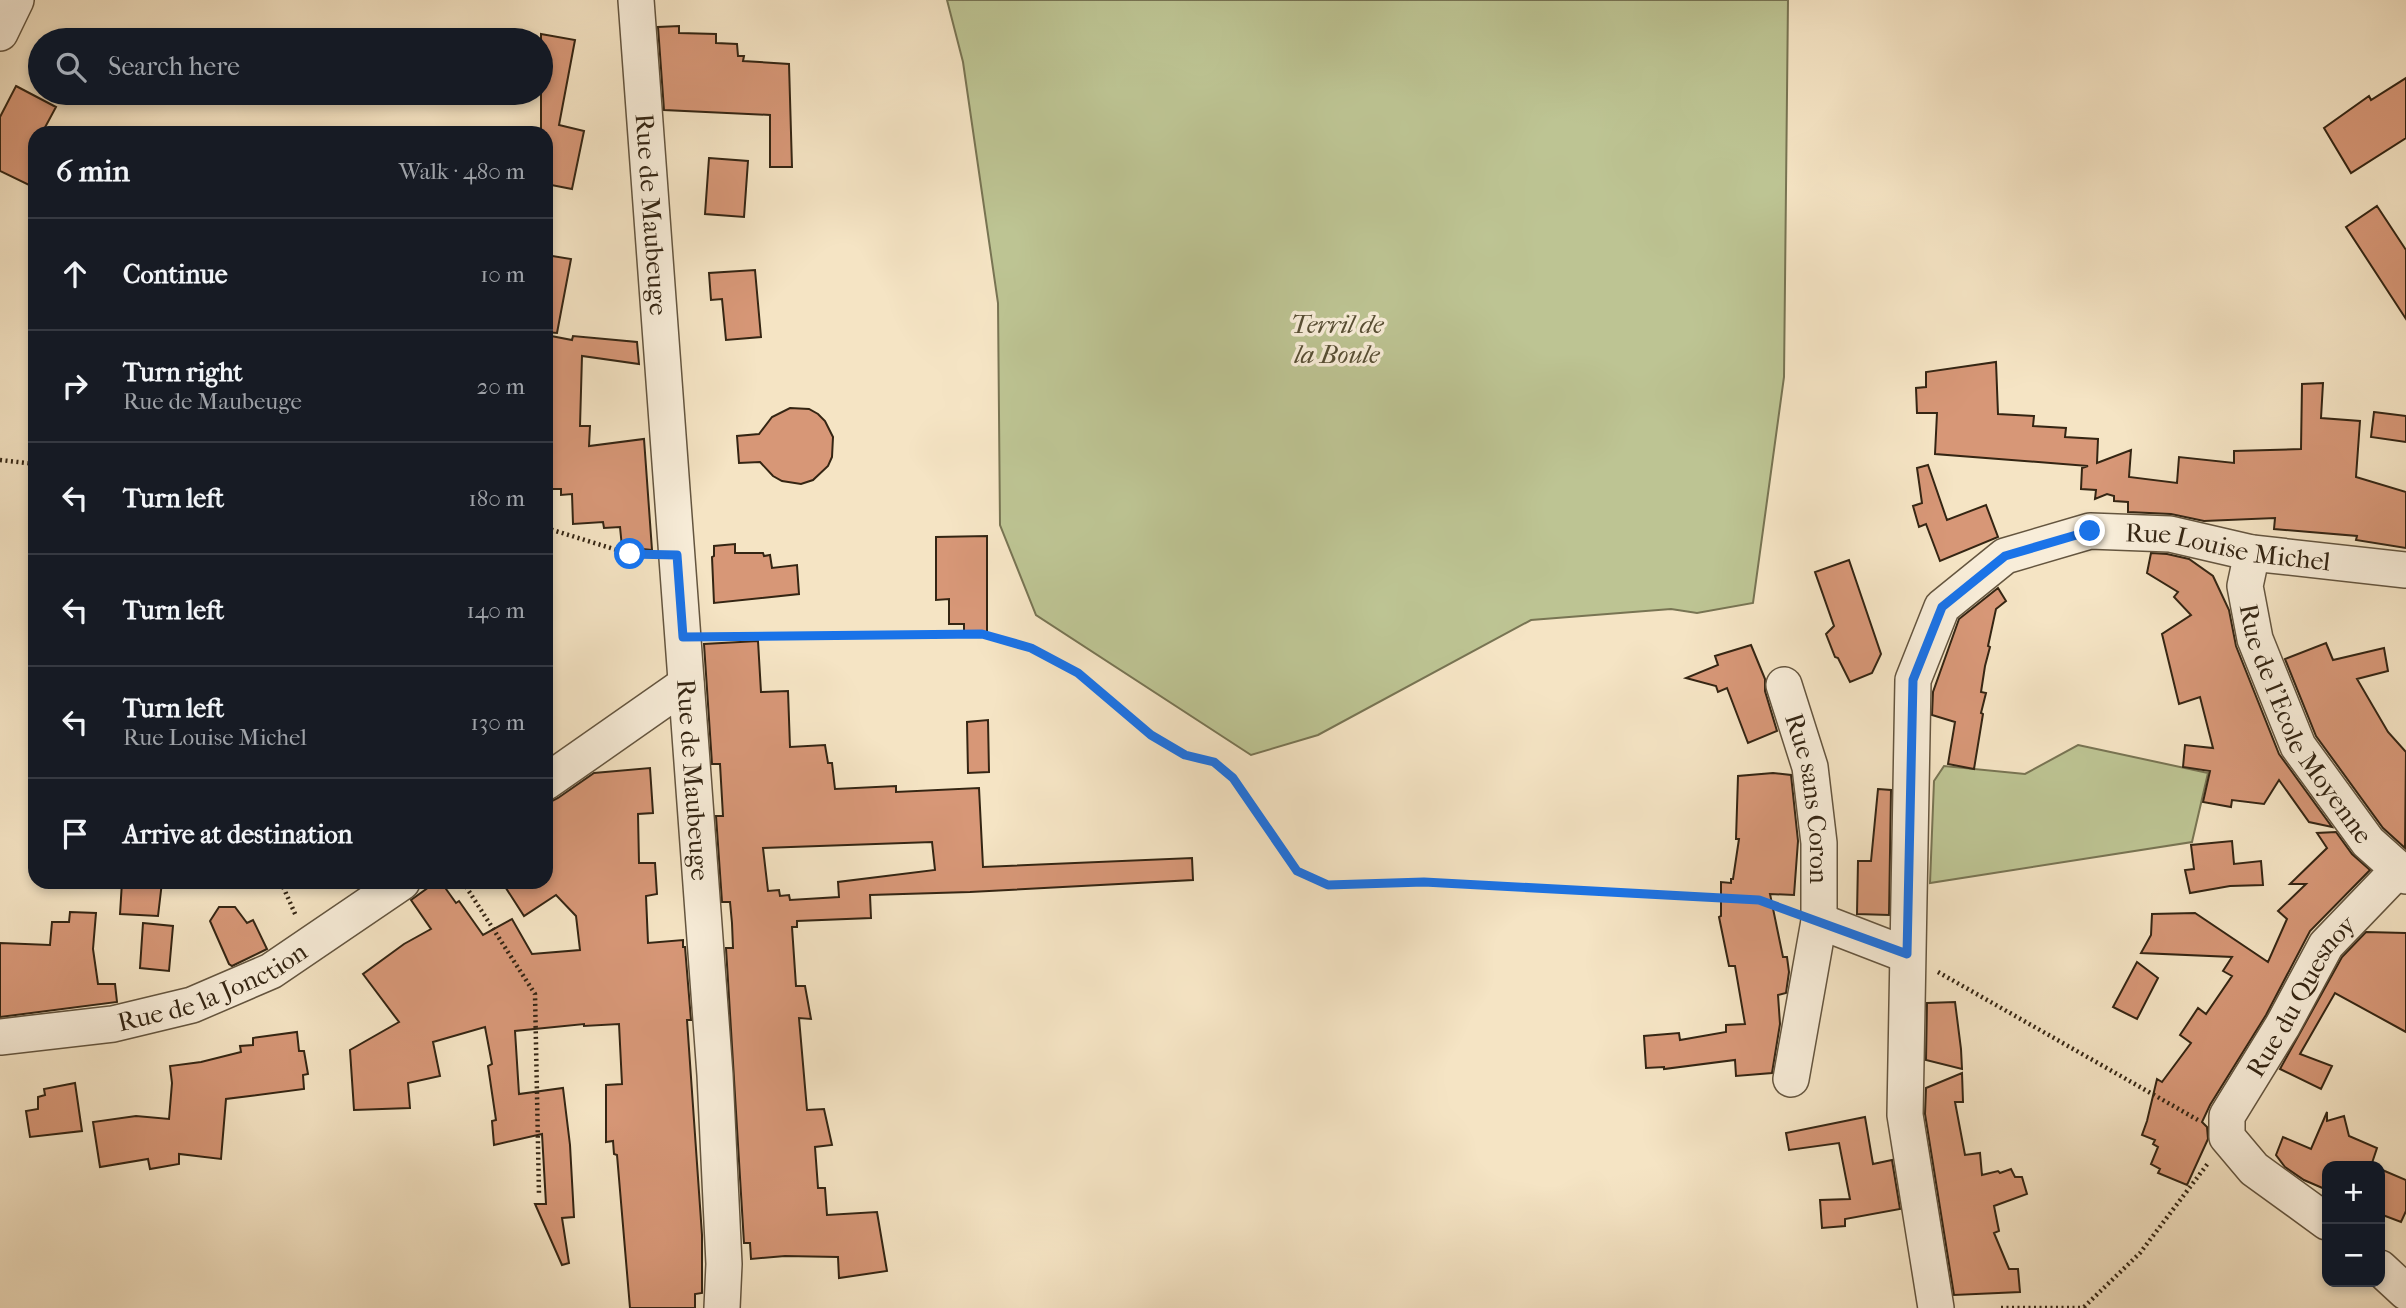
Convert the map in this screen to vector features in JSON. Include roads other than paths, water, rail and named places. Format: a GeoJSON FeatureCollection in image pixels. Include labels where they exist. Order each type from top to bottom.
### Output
{"type":"FeatureCollection","features":[{"type":"Feature","properties":{"kind":"street"},"geometry":{"type":"LineString","coordinates":[[0,33],[16,0]]}},
{"type":"Feature","properties":{"kind":"street","name":"Rue de Maubeuge"},"geometry":{"type":"LineString","coordinates":[[635,0],[715,1075],[723,1264],[722,1308]]}},
{"type":"Feature","properties":{"kind":"street","name":"Rue Louise Michel"},"geometry":{"type":"LineString","coordinates":[[1936,1308],[1905,1115],[1913,680],[1942,607],[2005,556],[2090,531],[2170,534],[2252,553],[2406,570]]}},
{"type":"Feature","properties":{"kind":"street","name":"Rue de l'Ecole Moyenne"},"geometry":{"type":"LineString","coordinates":[[2252,553],[2245,586],[2255,639],[2298,747],[2368,842],[2402,873]]}},
{"type":"Feature","properties":{"kind":"street"},"geometry":{"type":"LineString","coordinates":[[553,777],[686,684]]}},
{"type":"Feature","properties":{"kind":"street","name":"Rue sans Coron"},"geometry":{"type":"LineString","coordinates":[[1784,685],[1810,767],[1819,843],[1819,921],[1791,1079]]}},
{"type":"Feature","properties":{"kind":"street","name":"Rue du Quesnoy"},"geometry":{"type":"LineString","coordinates":[[2322,1218],[2254,1169],[2227,1137],[2227,1116],[2283,1025],[2326,945],[2402,873]]}},
{"type":"Feature","properties":{"kind":"street","name":"Rue de la Jonction"},"geometry":{"type":"LineString","coordinates":[[0,1037],[113,1024],[192,1005],[271,971],[392,889]]}},
{"type":"Feature","properties":{"kind":"street"},"geometry":{"type":"LineString","coordinates":[[1819,921],[1907,954]]}},
{"type":"Feature","properties":{"kind":"street"},"geometry":{"type":"LineString","coordinates":[[2385,1273],[2406,1292]]}},
{"type":"Feature","properties":{"kind":"park label","name":"Terril de la Boule"},"geometry":{"type":"Point","coordinates":[1337,339]}}]}
